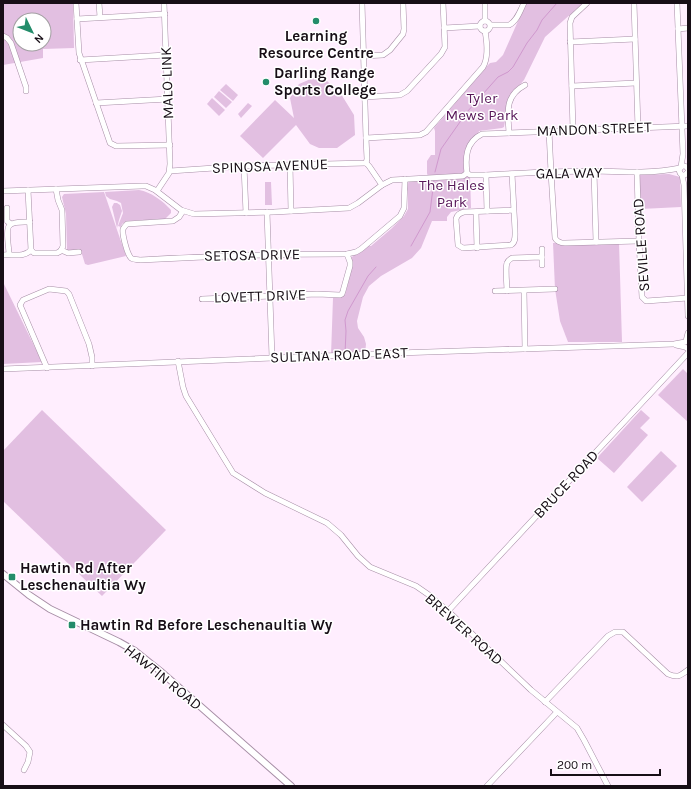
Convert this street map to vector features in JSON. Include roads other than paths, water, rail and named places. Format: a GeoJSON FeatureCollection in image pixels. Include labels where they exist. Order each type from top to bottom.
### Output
{"type":"FeatureCollection","features":[{"type":"Feature","properties":{"kind":"main road","name":"HAWTIN ROAD"},"geometry":{"type":"LineString","coordinates":[[3,574],[50,610],[135,651],[160,671],[291,786]]}},
{"type":"Feature","properties":{"kind":"street"},"geometry":{"type":"LineString","coordinates":[[76,3],[80,60],[110,143],[116,146],[170,145]]}},
{"type":"Feature","properties":{"kind":"street"},"geometry":{"type":"LineString","coordinates":[[99,3],[100,18]]}},
{"type":"Feature","properties":{"kind":"street","name":"MALO LINK"},"geometry":{"type":"LineString","coordinates":[[164,3],[170,171]]}},
{"type":"Feature","properties":{"kind":"street"},"geometry":{"type":"LineString","coordinates":[[3,191],[146,186],[156,190],[182,210],[194,214],[291,211],[354,206],[382,185],[367,161],[362,3]]}},
{"type":"Feature","properties":{"kind":"street"},"geometry":{"type":"LineString","coordinates":[[363,56],[383,55],[390,50],[403,34],[403,3]]}},
{"type":"Feature","properties":{"kind":"street"},"geometry":{"type":"LineString","coordinates":[[364,97],[400,95],[407,91],[441,54],[445,47],[444,3]]}},
{"type":"Feature","properties":{"kind":"street"},"geometry":{"type":"LineString","coordinates":[[485,3],[485,21]]}},
{"type":"Feature","properties":{"kind":"street"},"geometry":{"type":"LineString","coordinates":[[485,21],[491,25],[508,25],[515,21],[524,3]]}},
{"type":"Feature","properties":{"kind":"street"},"geometry":{"type":"LineString","coordinates":[[573,130],[570,23],[572,17],[587,3]]}},
{"type":"Feature","properties":{"kind":"street"},"geometry":{"type":"LineString","coordinates":[[634,3],[638,128]]}},
{"type":"Feature","properties":{"kind":"street"},"geometry":{"type":"LineString","coordinates":[[677,3],[681,126],[685,170],[684,185],[688,316]]}},
{"type":"Feature","properties":{"kind":"street"},"geometry":{"type":"LineString","coordinates":[[77,19],[165,14]]}},
{"type":"Feature","properties":{"kind":"street"},"geometry":{"type":"LineString","coordinates":[[444,28],[480,26],[481,23],[485,21]]}},
{"type":"Feature","properties":{"kind":"street"},"geometry":{"type":"LineString","coordinates":[[485,31],[488,30],[491,25]]}},
{"type":"Feature","properties":{"kind":"street"},"geometry":{"type":"LineString","coordinates":[[366,138],[420,135],[426,132],[483,67],[487,57],[485,31],[482,30],[480,26]]}},
{"type":"Feature","properties":{"kind":"street"},"geometry":{"type":"LineString","coordinates":[[678,29],[688,28]]}},
{"type":"Feature","properties":{"kind":"street"},"geometry":{"type":"LineString","coordinates":[[3,36],[11,43],[26,91]]}},
{"type":"Feature","properties":{"kind":"street"},"geometry":{"type":"LineString","coordinates":[[570,42],[635,39]]}},
{"type":"Feature","properties":{"kind":"street"},"geometry":{"type":"LineString","coordinates":[[80,60],[166,55]]}},
{"type":"Feature","properties":{"kind":"street"},"geometry":{"type":"LineString","coordinates":[[572,86],[636,83]]}},
{"type":"Feature","properties":{"kind":"street"},"geometry":{"type":"LineString","coordinates":[[509,133],[509,103],[512,96],[520,88],[526,85]]}},
{"type":"Feature","properties":{"kind":"street"},"geometry":{"type":"LineString","coordinates":[[96,103],[168,99]]}},
{"type":"Feature","properties":{"kind":"street","name":"MANDON STREET"},"geometry":{"type":"LineString","coordinates":[[468,174],[466,152],[469,145],[477,136],[482,134],[688,126]]}},
{"type":"Feature","properties":{"kind":"street"},"geometry":{"type":"LineString","coordinates":[[550,131],[551,172],[556,240],[560,243],[639,241]]}},
{"type":"Feature","properties":{"kind":"street","name":"SPINOSA AVENUE"},"geometry":{"type":"LineString","coordinates":[[170,171],[244,166],[367,161]]}},
{"type":"Feature","properties":{"kind":"street"},"geometry":{"type":"LineString","coordinates":[[290,165],[291,211]]}},
{"type":"Feature","properties":{"kind":"street"},"geometry":{"type":"LineString","coordinates":[[244,166],[246,213]]}},
{"type":"Feature","properties":{"kind":"street","name":"GALA WAY"},"geometry":{"type":"LineString","coordinates":[[382,185],[392,180],[463,176],[468,174],[486,175],[551,172],[637,172],[685,170]]}},
{"type":"Feature","properties":{"kind":"street"},"geometry":{"type":"LineString","coordinates":[[156,190],[170,171]]}},
{"type":"Feature","properties":{"kind":"street"},"geometry":{"type":"LineString","coordinates":[[594,171],[596,242]]}},
{"type":"Feature","properties":{"kind":"street","name":"SEVILLE ROAD"},"geometry":{"type":"LineString","coordinates":[[637,172],[642,297],[646,301],[687,298]]}},
{"type":"Feature","properties":{"kind":"street"},"geometry":{"type":"LineString","coordinates":[[512,174],[514,210],[515,238],[512,245],[477,248],[463,248],[458,245],[456,219],[459,214],[464,212],[514,210]]}},
{"type":"Feature","properties":{"kind":"street"},"geometry":{"type":"LineString","coordinates":[[486,175],[487,211]]}},
{"type":"Feature","properties":{"kind":"street","name":"SETOSA DRIVE"},"geometry":{"type":"LineString","coordinates":[[182,210],[175,218],[168,222],[127,224],[123,232],[130,257],[132,259],[140,260],[202,256],[348,254],[356,252],[400,216],[404,208],[405,179]]}},
{"type":"Feature","properties":{"kind":"street"},"geometry":{"type":"LineString","coordinates":[[56,188],[58,200],[62,210],[62,250]]}},
{"type":"Feature","properties":{"kind":"street"},"geometry":{"type":"LineString","coordinates":[[28,190],[32,253],[57,253],[62,250]]}},
{"type":"Feature","properties":{"kind":"street"},"geometry":{"type":"LineString","coordinates":[[7,208],[7,221],[11,224]]}},
{"type":"Feature","properties":{"kind":"street"},"geometry":{"type":"LineString","coordinates":[[267,212],[272,357]]}},
{"type":"Feature","properties":{"kind":"street"},"geometry":{"type":"LineString","coordinates":[[476,212],[477,248]]}},
{"type":"Feature","properties":{"kind":"street"},"geometry":{"type":"LineString","coordinates":[[11,224],[30,222]]}},
{"type":"Feature","properties":{"kind":"street"},"geometry":{"type":"LineString","coordinates":[[11,224],[8,231],[6,254],[25,254],[29,253],[31,250]]}},
{"type":"Feature","properties":{"kind":"street"},"geometry":{"type":"LineString","coordinates":[[542,249],[542,265]]}},
{"type":"Feature","properties":{"kind":"street"},"geometry":{"type":"LineString","coordinates":[[62,250],[68,253],[79,252]]}},
{"type":"Feature","properties":{"kind":"street","name":"LOVETT DRIVE"},"geometry":{"type":"LineString","coordinates":[[202,298],[317,294],[339,295],[342,294],[350,266],[348,254]]}},
{"type":"Feature","properties":{"kind":"street"},"geometry":{"type":"LineString","coordinates":[[507,291],[506,268],[509,260],[512,258],[542,257]]}},
{"type":"Feature","properties":{"kind":"street"},"geometry":{"type":"LineString","coordinates":[[495,291],[555,289]]}},
{"type":"Feature","properties":{"kind":"street"},"geometry":{"type":"LineString","coordinates":[[47,368],[20,305],[23,300],[49,290],[66,291],[69,294],[89,344],[92,356],[92,366]]}},
{"type":"Feature","properties":{"kind":"street"},"geometry":{"type":"LineString","coordinates":[[524,291],[525,349]]}},
{"type":"Feature","properties":{"kind":"street"},"geometry":{"type":"LineString","coordinates":[[686,347],[688,333]]}},
{"type":"Feature","properties":{"kind":"street","name":"SULTANA ROAD EAST"},"geometry":{"type":"LineString","coordinates":[[3,369],[272,357],[674,344],[686,347]]}},
{"type":"Feature","properties":{"kind":"street","name":"BRUCE ROAD"},"geometry":{"type":"LineString","coordinates":[[448,611],[686,347]]}},
{"type":"Feature","properties":{"kind":"street","name":"BREWER ROAD"},"geometry":{"type":"LineString","coordinates":[[178,362],[186,396],[233,473],[266,493],[327,523],[370,567],[416,586],[429,595],[448,611],[531,690],[577,728],[608,786]]}},
{"type":"Feature","properties":{"kind":"street"},"geometry":{"type":"LineString","coordinates":[[545,702],[608,636],[615,632],[623,632],[668,674],[675,677],[688,670]]}},
{"type":"Feature","properties":{"kind":"street"},"geometry":{"type":"LineString","coordinates":[[487,786],[557,712]]}},
{"type":"Feature","properties":{"kind":"street"},"geometry":{"type":"LineString","coordinates":[[3,725],[26,746],[30,752],[28,762],[24,770]]}},
{"type":"Feature","properties":{"kind":"waterway"},"geometry":{"type":"LineString","coordinates":[[435,172],[441,149],[467,112],[498,77],[508,72],[513,67],[542,20],[557,3]]}},
{"type":"Feature","properties":{"kind":"waterway"},"geometry":{"type":"LineString","coordinates":[[411,246],[430,212],[434,180]]}},
{"type":"Feature","properties":{"kind":"waterway"},"geometry":{"type":"LineString","coordinates":[[345,354],[345,320],[348,311],[368,276],[376,267]]}},
{"type":"Feature","properties":{"kind":"place","name":"Learning Resource Centre"},"geometry":{"type":"Point","coordinates":[316,21]}},
{"type":"Feature","properties":{"kind":"place","name":"Darling Range Sports College"},"geometry":{"type":"Point","coordinates":[266,82]}},
{"type":"Feature","properties":{"kind":"place","name":"Hawtin Rd After Leschenaultia Wy"},"geometry":{"type":"Point","coordinates":[12,577]}},
{"type":"Feature","properties":{"kind":"place","name":"Hawtin Rd Before Leschenaultia Wy"},"geometry":{"type":"Point","coordinates":[72,625]}},
{"type":"Feature","properties":{"kind":"park label","name":"Tyler Mews Park"},"geometry":{"type":"Point","coordinates":[482,106]}},
{"type":"Feature","properties":{"kind":"park label","name":"The Hales Park"},"geometry":{"type":"Point","coordinates":[452,194]}}]}
